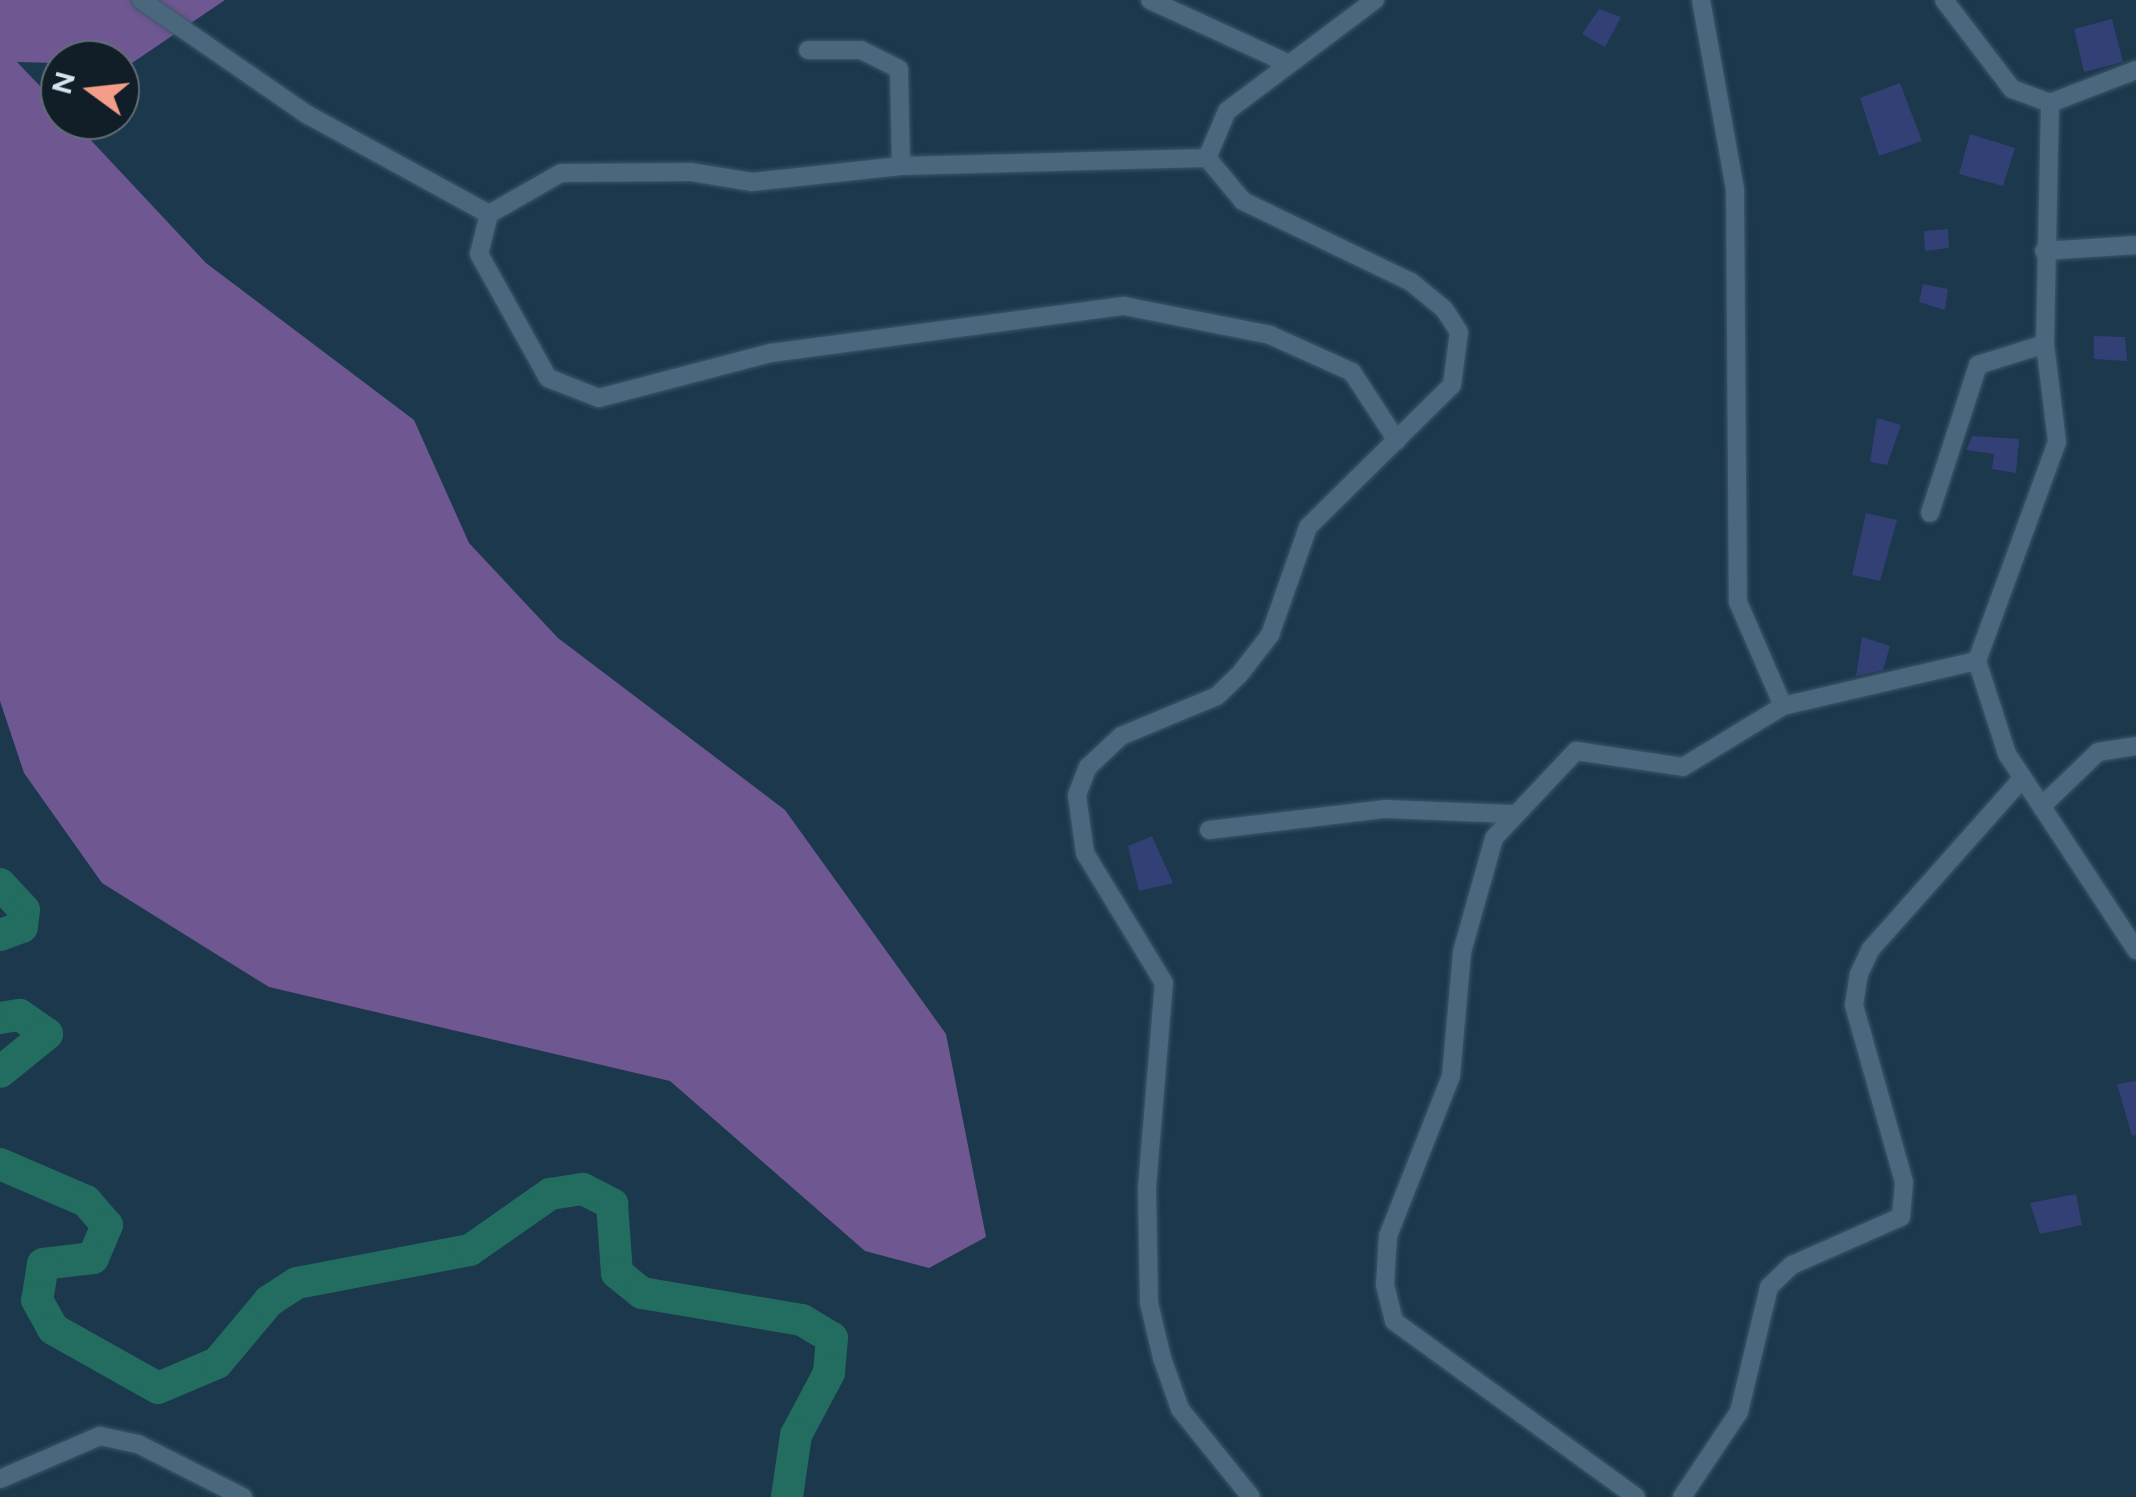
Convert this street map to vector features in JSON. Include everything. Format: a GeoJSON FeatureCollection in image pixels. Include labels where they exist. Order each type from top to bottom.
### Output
{"type":"FeatureCollection","features":[{"type":"Feature","properties":{"kind":"street"},"geometry":{"type":"LineString","coordinates":[[142,0],[308,115],[488,214]]}},
{"type":"Feature","properties":{"kind":"street"},"geometry":{"type":"LineString","coordinates":[[1150,0],[1285,62]]}},
{"type":"Feature","properties":{"kind":"street"},"geometry":{"type":"LineString","coordinates":[[1207,158],[1228,111],[1285,62],[1375,0]]}},
{"type":"Feature","properties":{"kind":"street"},"geometry":{"type":"LineString","coordinates":[[1701,0],[1735,189],[1738,602],[1782,706]]}},
{"type":"Feature","properties":{"kind":"street"},"geometry":{"type":"LineString","coordinates":[[1944,0],[2012,88],[2050,103],[2136,70]]}},
{"type":"Feature","properties":{"kind":"street"},"geometry":{"type":"LineString","coordinates":[[808,50],[862,50],[899,69],[901,166]]}},
{"type":"Feature","properties":{"kind":"street"},"geometry":{"type":"LineString","coordinates":[[2050,103],[2044,344],[2057,442],[1977,661],[2022,779],[2044,804],[2136,950]]}},
{"type":"Feature","properties":{"kind":"street"},"geometry":{"type":"LineString","coordinates":[[1207,158],[901,166],[752,182],[690,172],[561,173],[488,214],[478,254],[506,317],[548,378],[598,398],[772,354],[1124,306],[1270,335],[1352,372],[1397,441]]}},
{"type":"Feature","properties":{"kind":"street"},"geometry":{"type":"LineString","coordinates":[[1207,158],[1243,201],[1410,282],[1444,309],[1459,332],[1452,384],[1397,441],[1352,475],[1308,527],[1270,635],[1239,675],[1217,696],[1104,749],[1077,795],[1084,853],[1164,983],[1147,1188],[1149,1303],[1162,1358],[1180,1409],[1251,1497]]}},
{"type":"Feature","properties":{"kind":"street"},"geometry":{"type":"LineString","coordinates":[[2044,251],[2136,246]]}},
{"type":"Feature","properties":{"kind":"street"},"geometry":{"type":"LineString","coordinates":[[1930,513],[1978,365],[2044,344]]}},
{"type":"Feature","properties":{"kind":"street"},"geometry":{"type":"LineString","coordinates":[[1636,1497],[1394,1321],[1385,1285],[1388,1236],[1451,1076],[1482,870],[1511,814],[1576,751],[1683,768],[1782,706],[1977,661]]}},
{"type":"Feature","properties":{"kind":"street"},"geometry":{"type":"LineString","coordinates":[[2044,804],[2098,752],[2136,746]]}},
{"type":"Feature","properties":{"kind":"street"},"geometry":{"type":"LineString","coordinates":[[1682,1497],[1739,1412],[1769,1287],[1792,1265],[1902,1217],[1904,1182],[1854,1006],[1860,974],[1870,950],[2022,779]]}},
{"type":"Feature","properties":{"kind":"street"},"geometry":{"type":"LineString","coordinates":[[1209,830],[1386,808],[1511,814]]}},
{"type":"Feature","properties":{"kind":"street"},"geometry":{"type":"LineString","coordinates":[[0,1479],[100,1436],[138,1444],[242,1497]]}},
{"type":"Feature","properties":{"kind":"shaded area"},"geometry":{"type":"Polygon","coordinates":[[[0,0],[225,0],[140,58],[140,40],[40,40],[40,63],[17,62],[40,86],[40,140],[91,140],[206,263],[414,420],[469,543],[558,638],[785,810],[946,1034],[986,1237],[929,1268],[865,1251],[670,1081],[269,987],[102,883],[24,773],[0,701],[0,0]]]}},
{"type":"Feature","properties":{"kind":"building"},"geometry":{"type":"Polygon","coordinates":[[[1599,9],[1621,17],[1605,47],[1582,34],[1599,9]]]}},
{"type":"Feature","properties":{"kind":"building"},"geometry":{"type":"Polygon","coordinates":[[[2112,19],[2123,62],[2084,72],[2074,29],[2112,19]]]}},
{"type":"Feature","properties":{"kind":"building"},"geometry":{"type":"Polygon","coordinates":[[[1900,83],[1922,141],[1879,156],[1860,98],[1900,83]]]}},
{"type":"Feature","properties":{"kind":"building"},"geometry":{"type":"Polygon","coordinates":[[[1970,134],[2015,148],[2003,186],[1959,174],[1970,134]]]}},
{"type":"Feature","properties":{"kind":"building"},"geometry":{"type":"Polygon","coordinates":[[[1948,229],[1949,248],[1925,251],[1924,231],[1948,229]]]}},
{"type":"Feature","properties":{"kind":"building"},"geometry":{"type":"Polygon","coordinates":[[[1923,284],[1948,289],[1945,310],[1919,302],[1923,284]]]}},
{"type":"Feature","properties":{"kind":"building"},"geometry":{"type":"Polygon","coordinates":[[[2094,336],[2125,337],[2127,361],[2094,359],[2094,336]]]}},
{"type":"Feature","properties":{"kind":"building"},"geometry":{"type":"Polygon","coordinates":[[[1877,418],[1901,425],[1887,465],[1870,462],[1877,418]]]}},
{"type":"Feature","properties":{"kind":"building"},"geometry":{"type":"Polygon","coordinates":[[[1972,436],[2019,439],[2016,473],[1992,469],[1994,454],[1966,450],[1972,436]]]}},
{"type":"Feature","properties":{"kind":"building"},"geometry":{"type":"Polygon","coordinates":[[[1866,513],[1897,520],[1880,581],[1852,575],[1866,513]]]}},
{"type":"Feature","properties":{"kind":"building"},"geometry":{"type":"Polygon","coordinates":[[[1862,637],[1890,646],[1883,670],[1856,676],[1862,637]]]}},
{"type":"Feature","properties":{"kind":"building"},"geometry":{"type":"Polygon","coordinates":[[[1152,836],[1173,883],[1139,891],[1128,846],[1152,836]]]}},
{"type":"Feature","properties":{"kind":"building"},"geometry":{"type":"Polygon","coordinates":[[[2136,1081],[2136,1135],[2132,1136],[2117,1084],[2136,1081]]]}},
{"type":"Feature","properties":{"kind":"building"},"geometry":{"type":"Polygon","coordinates":[[[2076,1194],[2082,1225],[2040,1234],[2030,1203],[2076,1194]]]}},
{"type":"Feature","properties":{"kind":"waterway"},"geometry":{"type":"LineString","coordinates":[[0,884],[24,910],[22,927],[0,935]]}},
{"type":"Feature","properties":{"kind":"waterway"},"geometry":{"type":"LineString","coordinates":[[0,1018],[20,1015],[47,1034],[0,1072]]}},
{"type":"Feature","properties":{"kind":"waterway"},"geometry":{"type":"LineString","coordinates":[[0,1164],[86,1201],[107,1225],[93,1258],[43,1264],[37,1300],[53,1329],[158,1388],[217,1363],[269,1301],[297,1283],[470,1250],[550,1194],[583,1189],[612,1204],[617,1273],[642,1293],[802,1320],[832,1338],[829,1373],[796,1435],[787,1497]]}}]}
